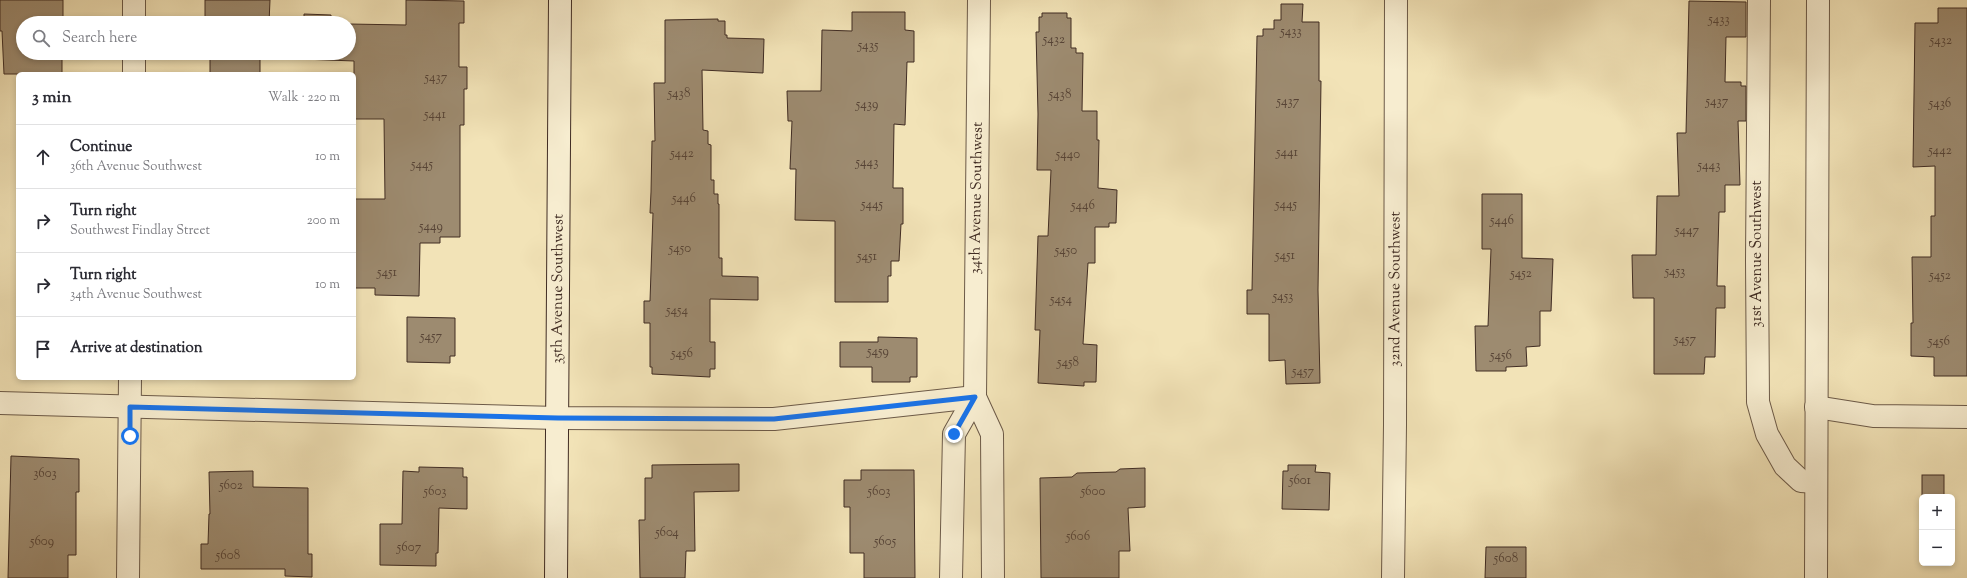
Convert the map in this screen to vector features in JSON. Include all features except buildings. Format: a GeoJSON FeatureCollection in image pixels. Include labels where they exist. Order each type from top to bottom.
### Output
{"type":"FeatureCollection","features":[{"type":"Feature","properties":{"kind":"street"},"geometry":{"type":"LineString","coordinates":[[134,0],[134,16]]}},
{"type":"Feature","properties":{"kind":"street","name":"35th Avenue Southwest"},"geometry":{"type":"LineString","coordinates":[[556,578],[560,0]]}},
{"type":"Feature","properties":{"kind":"street","name":"34th Avenue Southwest"},"geometry":{"type":"LineString","coordinates":[[979,0],[975,397],[992,434],[993,578]]}},
{"type":"Feature","properties":{"kind":"street","name":"32nd Avenue Southwest"},"geometry":{"type":"LineString","coordinates":[[1393,578],[1395,425],[1396,0]]}},
{"type":"Feature","properties":{"kind":"street","name":"31st Avenue Southwest"},"geometry":{"type":"LineString","coordinates":[[1758,0],[1758,402],[1767,434],[1785,466],[1801,480],[1816,482]]}},
{"type":"Feature","properties":{"kind":"street"},"geometry":{"type":"LineString","coordinates":[[1816,578],[1818,0]]}},
{"type":"Feature","properties":{"kind":"street"},"geometry":{"type":"LineString","coordinates":[[134,60],[134,72]]}},
{"type":"Feature","properties":{"kind":"street"},"geometry":{"type":"LineString","coordinates":[[128,578],[130,380]]}},
{"type":"Feature","properties":{"kind":"street"},"geometry":{"type":"LineString","coordinates":[[0,403],[558,418],[774,419],[975,397]]}},
{"type":"Feature","properties":{"kind":"street","name":"34th Avenue Southwest"},"geometry":{"type":"LineString","coordinates":[[951,578],[954,434],[975,397]]}},
{"type":"Feature","properties":{"kind":"street"},"geometry":{"type":"LineString","coordinates":[[1816,407],[1873,416],[1967,416]]}},
{"type":"Feature","properties":{"kind":"route"},"geometry":{"type":"LineString","coordinates":[[130,436],[130,407],[558,418],[774,419],[975,397],[954,434]]}}]}
